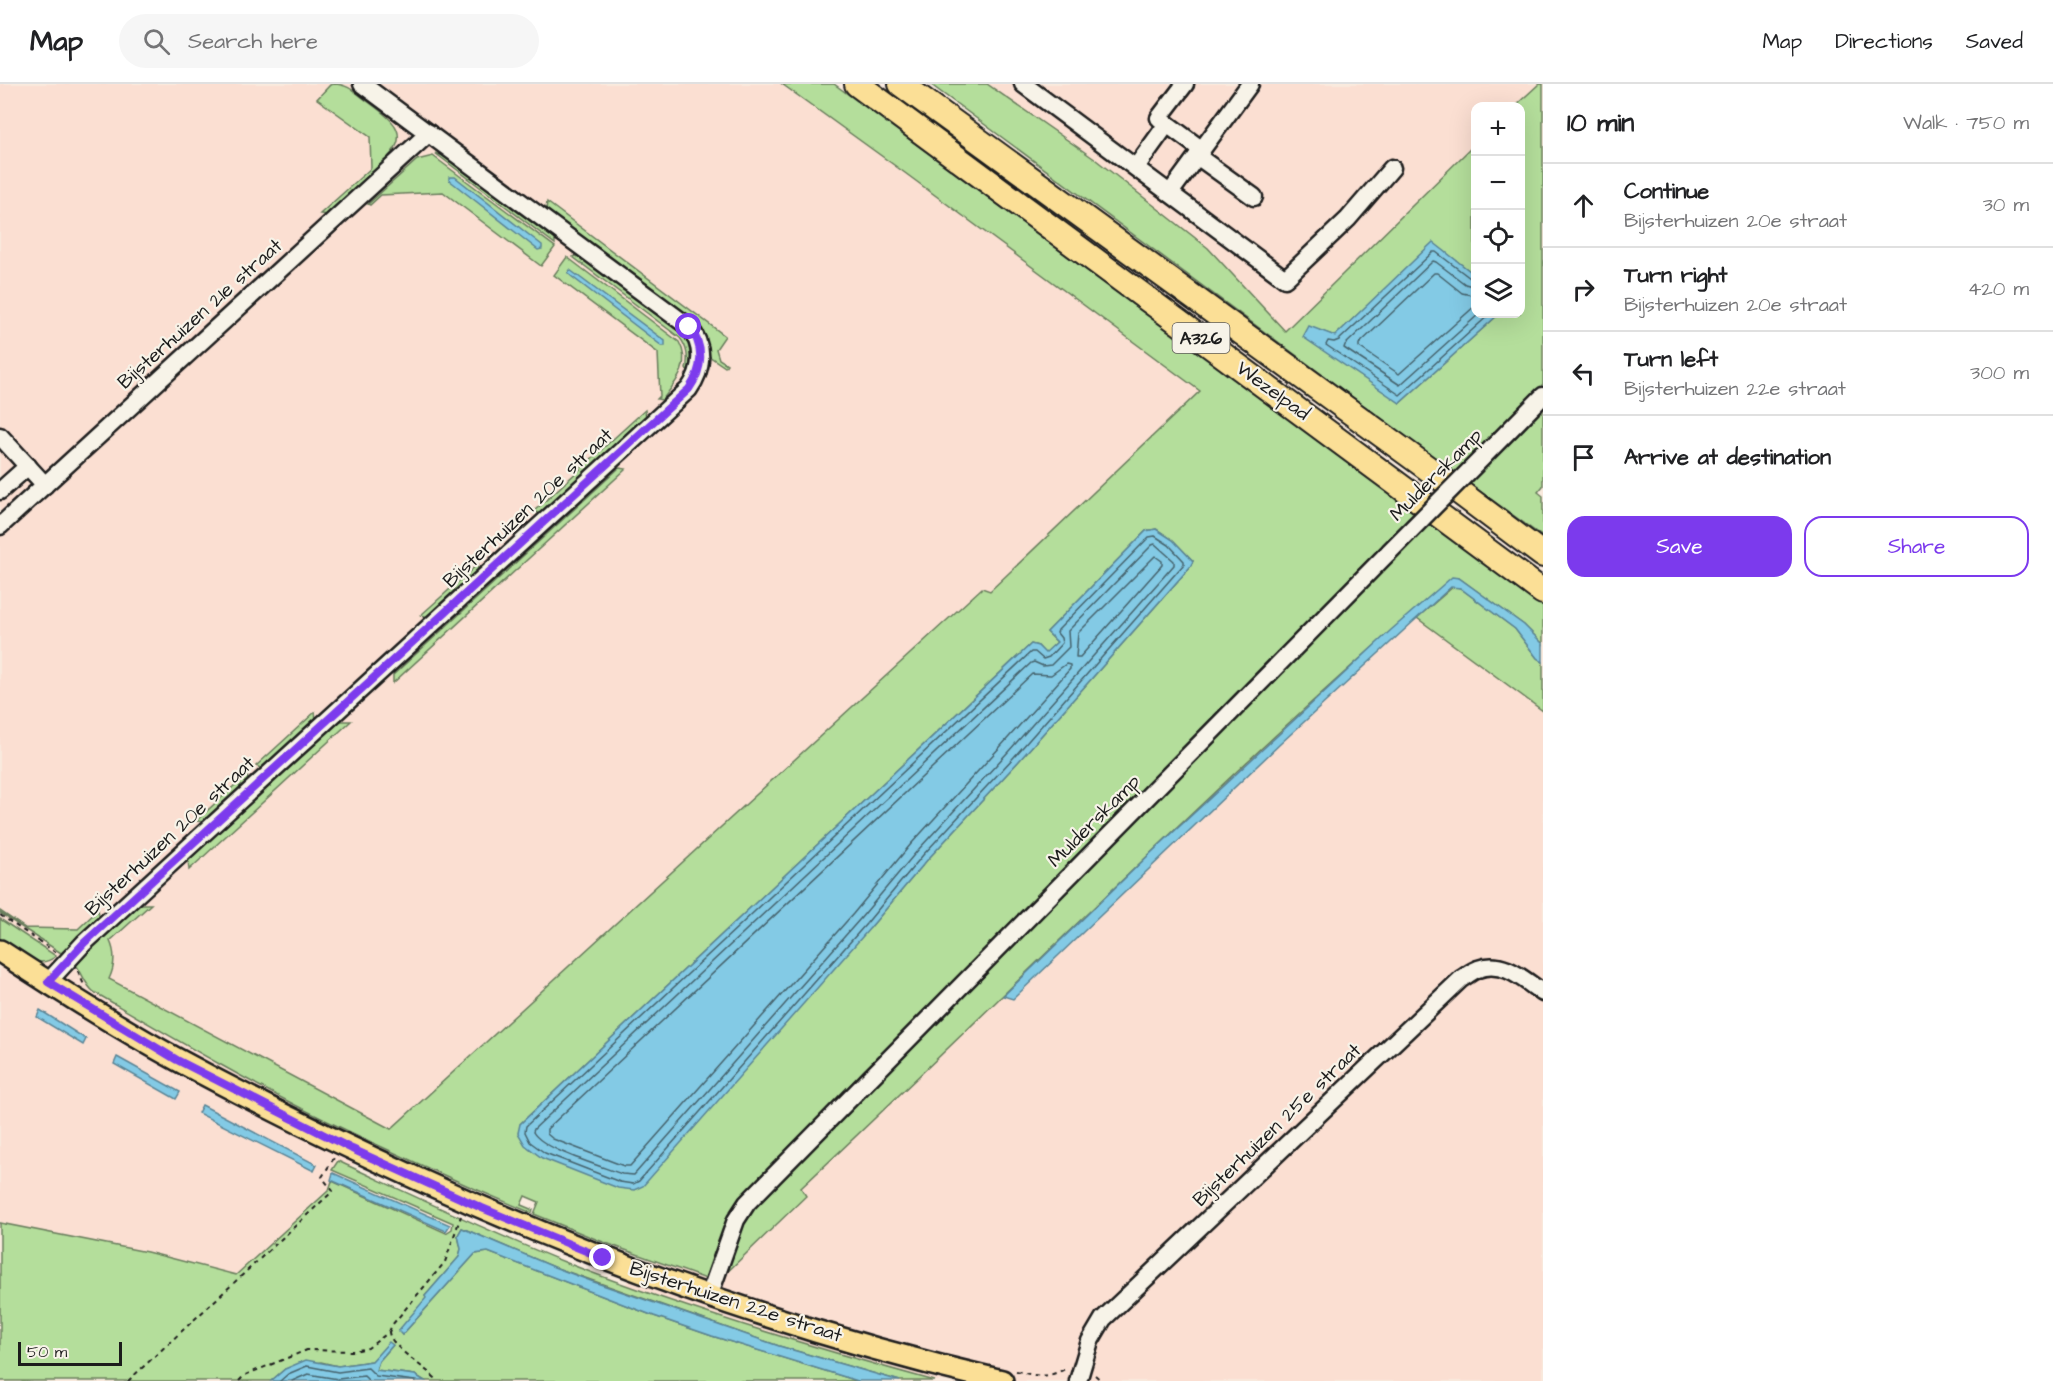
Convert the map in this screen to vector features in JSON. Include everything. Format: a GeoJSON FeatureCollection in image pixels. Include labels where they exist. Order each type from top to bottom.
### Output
{"type":"FeatureCollection","features":[{"type":"Feature","properties":{"kind":"highway","name":"Wezelpad"},"geometry":{"type":"LineString","coordinates":[[857,84],[1543,592]]}},
{"type":"Feature","properties":{"kind":"highway","name":"Wezelpad"},"geometry":{"type":"LineString","coordinates":[[901,84],[1543,555]]}},
{"type":"Feature","properties":{"kind":"main road","name":"Bijsterhuizen 22e straat"},"geometry":{"type":"LineString","coordinates":[[0,951],[177,1060],[352,1149],[482,1208],[581,1249],[709,1296],[802,1326],[992,1380]]}},
{"type":"Feature","properties":{"kind":"street","name":"Bijsterhuizen 20e straat"},"geometry":{"type":"LineString","coordinates":[[48,982],[67,960],[689,389],[698,374],[700,347],[689,327],[362,84]]}},
{"type":"Feature","properties":{"kind":"street"},"geometry":{"type":"LineString","coordinates":[[1023,84],[1285,279],[1348,219],[1392,168]]}},
{"type":"Feature","properties":{"kind":"street"},"geometry":{"type":"LineString","coordinates":[[1185,84],[1159,118],[1254,197]]}},
{"type":"Feature","properties":{"kind":"street"},"geometry":{"type":"LineString","coordinates":[[1170,193],[1250,84]]}},
{"type":"Feature","properties":{"kind":"street"},"geometry":{"type":"LineString","coordinates":[[1136,167],[1167,124]]}},
{"type":"Feature","properties":{"kind":"street","name":"Bijsterhuizen 21e straat"},"geometry":{"type":"LineString","coordinates":[[0,526],[429,133]]}},
{"type":"Feature","properties":{"kind":"street","name":"Mulderskamp"},"geometry":{"type":"LineString","coordinates":[[709,1296],[736,1220],[747,1203],[1543,396]]}},
{"type":"Feature","properties":{"kind":"street"},"geometry":{"type":"LineString","coordinates":[[0,436],[45,485]]}},
{"type":"Feature","properties":{"kind":"street"},"geometry":{"type":"LineString","coordinates":[[0,491],[27,466]]}},
{"type":"Feature","properties":{"kind":"street","name":"Bijsterhuizen 25e straat"},"geometry":{"type":"LineString","coordinates":[[1078,1381],[1090,1341],[1103,1319],[1461,979],[1478,968],[1497,966],[1515,973],[1543,993]]}},
{"type":"Feature","properties":{"kind":"path"},"geometry":{"type":"LineString","coordinates":[[0,915],[67,960],[81,975],[86,987]]}},
{"type":"Feature","properties":{"kind":"path"},"geometry":{"type":"LineString","coordinates":[[128,1381],[333,1191],[322,1177],[334,1157]]}},
{"type":"Feature","properties":{"kind":"path"},"geometry":{"type":"LineString","coordinates":[[239,1381],[245,1375],[308,1350],[354,1351],[368,1348],[389,1332],[392,1325],[445,1262],[461,1215]]}},
{"type":"Feature","properties":{"kind":"path"},"geometry":{"type":"LineString","coordinates":[[389,1332],[390,1338],[399,1348],[431,1372],[438,1381]]}},
{"type":"Feature","properties":{"kind":"shaded area"},"geometry":{"type":"Polygon","coordinates":[[[0,84],[800,84],[1200,391],[990,592],[981,589],[391,1129],[230,1283],[0,1236],[0,84]]]}},
{"type":"Feature","properties":{"kind":"shaded area"},"geometry":{"type":"Polygon","coordinates":[[[962,84],[1543,84],[1543,357],[1446,454],[962,84]]]}},
{"type":"Feature","properties":{"kind":"shaded area"},"geometry":{"type":"Polygon","coordinates":[[[1366,522],[1543,657],[1543,1381],[173,1381],[601,1309],[1366,522]]]}},
{"type":"Feature","properties":{"kind":"green space"},"geometry":{"type":"Polygon","coordinates":[[[334,84],[352,90],[389,118],[398,131],[398,139],[396,147],[389,156],[391,159],[328,215],[320,214],[371,168],[370,137],[317,99],[330,85],[334,84]]]}},
{"type":"Feature","properties":{"kind":"green space"},"geometry":{"type":"Polygon","coordinates":[[[782,84],[834,84],[1415,512],[1215,715],[990,950],[863,1071],[744,1201],[709,1280],[603,1242],[534,1214],[539,1202],[525,1196],[521,1205],[533,1210],[532,1213],[376,1144],[237,1074],[94,992],[76,965],[140,904],[151,904],[110,941],[114,960],[109,979],[391,1129],[982,588],[990,591],[1200,391],[782,84]],[[1156,529],[1146,531],[1047,632],[1057,642],[1045,654],[1038,646],[1031,644],[520,1124],[870,928],[928,859],[1018,762],[1190,567],[1193,561],[1173,540],[1156,529]]]}},
{"type":"Feature","properties":{"kind":"green space"},"geometry":{"type":"Polygon","coordinates":[[[930,84],[987,84],[1096,160],[1208,248],[1285,331],[1471,148],[1471,272],[1433,243],[1335,336],[1309,327],[1400,403],[1495,318],[1525,318],[1525,102],[1519,102],[1539,84],[1543,84],[1543,384],[1455,473],[930,84]]]}},
{"type":"Feature","properties":{"kind":"green space"},"geometry":{"type":"Polygon","coordinates":[[[435,153],[447,157],[555,237],[555,244],[435,153]]]}},
{"type":"Feature","properties":{"kind":"green space"},"geometry":{"type":"Polygon","coordinates":[[[433,156],[555,247],[541,266],[443,192],[381,195],[370,205],[368,204],[417,160],[433,156]]]}},
{"type":"Feature","properties":{"kind":"green space"},"geometry":{"type":"Polygon","coordinates":[[[547,202],[725,336],[716,349],[719,359],[727,364],[725,367],[709,356],[701,331],[546,210],[547,202]]]}},
{"type":"Feature","properties":{"kind":"green space"},"geometry":{"type":"Polygon","coordinates":[[[580,255],[680,332],[689,350],[689,370],[686,369],[686,349],[680,338],[573,257],[580,255]]]}},
{"type":"Feature","properties":{"kind":"green space"},"geometry":{"type":"Polygon","coordinates":[[[567,257],[679,342],[684,358],[681,373],[662,400],[657,399],[660,396],[658,353],[554,275],[567,257]]]}},
{"type":"Feature","properties":{"kind":"green space"},"geometry":{"type":"Polygon","coordinates":[[[1543,405],[1543,486],[1538,492],[1543,496],[1543,537],[1466,481],[1543,405]]]}},
{"type":"Feature","properties":{"kind":"green space"},"geometry":{"type":"Polygon","coordinates":[[[645,410],[646,418],[542,513],[533,512],[645,410]]]}},
{"type":"Feature","properties":{"kind":"green space"},"geometry":{"type":"Polygon","coordinates":[[[619,468],[626,469],[393,683],[393,675],[619,468]]]}},
{"type":"Feature","properties":{"kind":"green space"},"geometry":{"type":"Polygon","coordinates":[[[1430,520],[1436,529],[1543,605],[1543,644],[1524,625],[1459,578],[1452,578],[1285,726],[1123,879],[801,1188],[806,1196],[719,1280],[739,1221],[1430,520]]]}},
{"type":"Feature","properties":{"kind":"green space"},"geometry":{"type":"Polygon","coordinates":[[[478,564],[478,572],[429,617],[421,615],[478,564]]]}},
{"type":"Feature","properties":{"kind":"green space"},"geometry":{"type":"Polygon","coordinates":[[[1454,586],[1460,588],[1515,629],[1537,658],[1543,662],[1543,711],[1417,618],[1454,586]]]}},
{"type":"Feature","properties":{"kind":"green space"},"geometry":{"type":"Polygon","coordinates":[[[315,712],[316,719],[263,769],[256,766],[315,712]]]}},
{"type":"Feature","properties":{"kind":"green space"},"geometry":{"type":"Polygon","coordinates":[[[339,721],[351,721],[189,870],[188,859],[339,721]]]}},
{"type":"Feature","properties":{"kind":"green space"},"geometry":{"type":"Polygon","coordinates":[[[247,774],[248,781],[205,822],[196,821],[247,774]]]}},
{"type":"Feature","properties":{"kind":"green space"},"geometry":{"type":"Polygon","coordinates":[[[98,910],[100,919],[61,953],[0,913],[0,911],[25,928],[78,929],[98,910]]]}},
{"type":"Feature","properties":{"kind":"green space"},"geometry":{"type":"Polygon","coordinates":[[[0,919],[56,956],[42,962],[27,959],[13,951],[0,942],[0,919]]]}},
{"type":"Feature","properties":{"kind":"green space"},"geometry":{"type":"Polygon","coordinates":[[[338,1161],[509,1239],[612,1280],[750,1327],[935,1381],[900,1381],[779,1346],[554,1267],[462,1228],[458,1235],[461,1249],[459,1257],[425,1296],[427,1298],[399,1331],[402,1335],[475,1254],[488,1252],[654,1316],[858,1381],[425,1381],[415,1375],[376,1370],[379,1361],[393,1345],[372,1361],[338,1366],[321,1362],[285,1369],[271,1381],[0,1381],[0,1223],[147,1252],[236,1275],[329,1190],[332,1181],[446,1233],[452,1229],[453,1223],[332,1170],[338,1161]]]}},
{"type":"Feature","properties":{"kind":"water"},"geometry":{"type":"Polygon","coordinates":[[[449,177],[455,177],[542,245],[542,249],[538,250],[449,180],[449,177]]]}},
{"type":"Feature","properties":{"kind":"water"},"geometry":{"type":"Polygon","coordinates":[[[1433,242],[1471,272],[1471,318],[1495,318],[1400,403],[1303,337],[1309,326],[1335,336],[1433,242]]]}},
{"type":"Feature","properties":{"kind":"water"},"geometry":{"type":"Polygon","coordinates":[[[570,270],[665,341],[665,346],[571,276],[568,273],[570,270]]]}},
{"type":"Feature","properties":{"kind":"water"},"geometry":{"type":"Polygon","coordinates":[[[1156,529],[1173,540],[1193,561],[1190,567],[1018,762],[928,859],[643,1186],[634,1190],[618,1188],[542,1158],[525,1145],[518,1133],[520,1124],[1031,644],[1038,646],[1045,653],[1057,642],[1047,632],[1146,531],[1156,529]]]}},
{"type":"Feature","properties":{"kind":"water"},"geometry":{"type":"Polygon","coordinates":[[[1452,577],[1459,578],[1524,625],[1543,644],[1543,662],[1537,658],[1515,629],[1460,588],[1451,587],[1280,744],[1013,999],[1003,996],[1153,851],[1391,630],[1452,577]]]}},
{"type":"Feature","properties":{"kind":"water"},"geometry":{"type":"Polygon","coordinates":[[[40,1010],[86,1039],[83,1045],[37,1017],[40,1010]]]}},
{"type":"Feature","properties":{"kind":"water"},"geometry":{"type":"Polygon","coordinates":[[[117,1057],[180,1092],[176,1099],[114,1064],[117,1057]]]}},
{"type":"Feature","properties":{"kind":"water"},"geometry":{"type":"Polygon","coordinates":[[[202,1105],[317,1165],[314,1171],[198,1113],[202,1105]]]}},
{"type":"Feature","properties":{"kind":"water"},"geometry":{"type":"Polygon","coordinates":[[[333,1173],[450,1225],[446,1231],[331,1180],[333,1173]]]}},
{"type":"Feature","properties":{"kind":"water"},"geometry":{"type":"Polygon","coordinates":[[[462,1228],[591,1281],[779,1346],[900,1381],[858,1381],[712,1336],[488,1252],[475,1254],[402,1335],[398,1331],[459,1257],[461,1249],[458,1235],[462,1228]]]}},
{"type":"Feature","properties":{"kind":"water"},"geometry":{"type":"Polygon","coordinates":[[[389,1342],[393,1345],[379,1361],[376,1370],[415,1375],[425,1381],[271,1381],[285,1369],[306,1360],[338,1366],[372,1361],[389,1342]]]}},
{"type":"Feature","properties":{"kind":"route"},"geometry":{"type":"LineString","coordinates":[[603,1258],[482,1208],[352,1149],[177,1060],[48,982],[84,943],[689,389],[698,374],[700,347],[689,327]]}}]}
